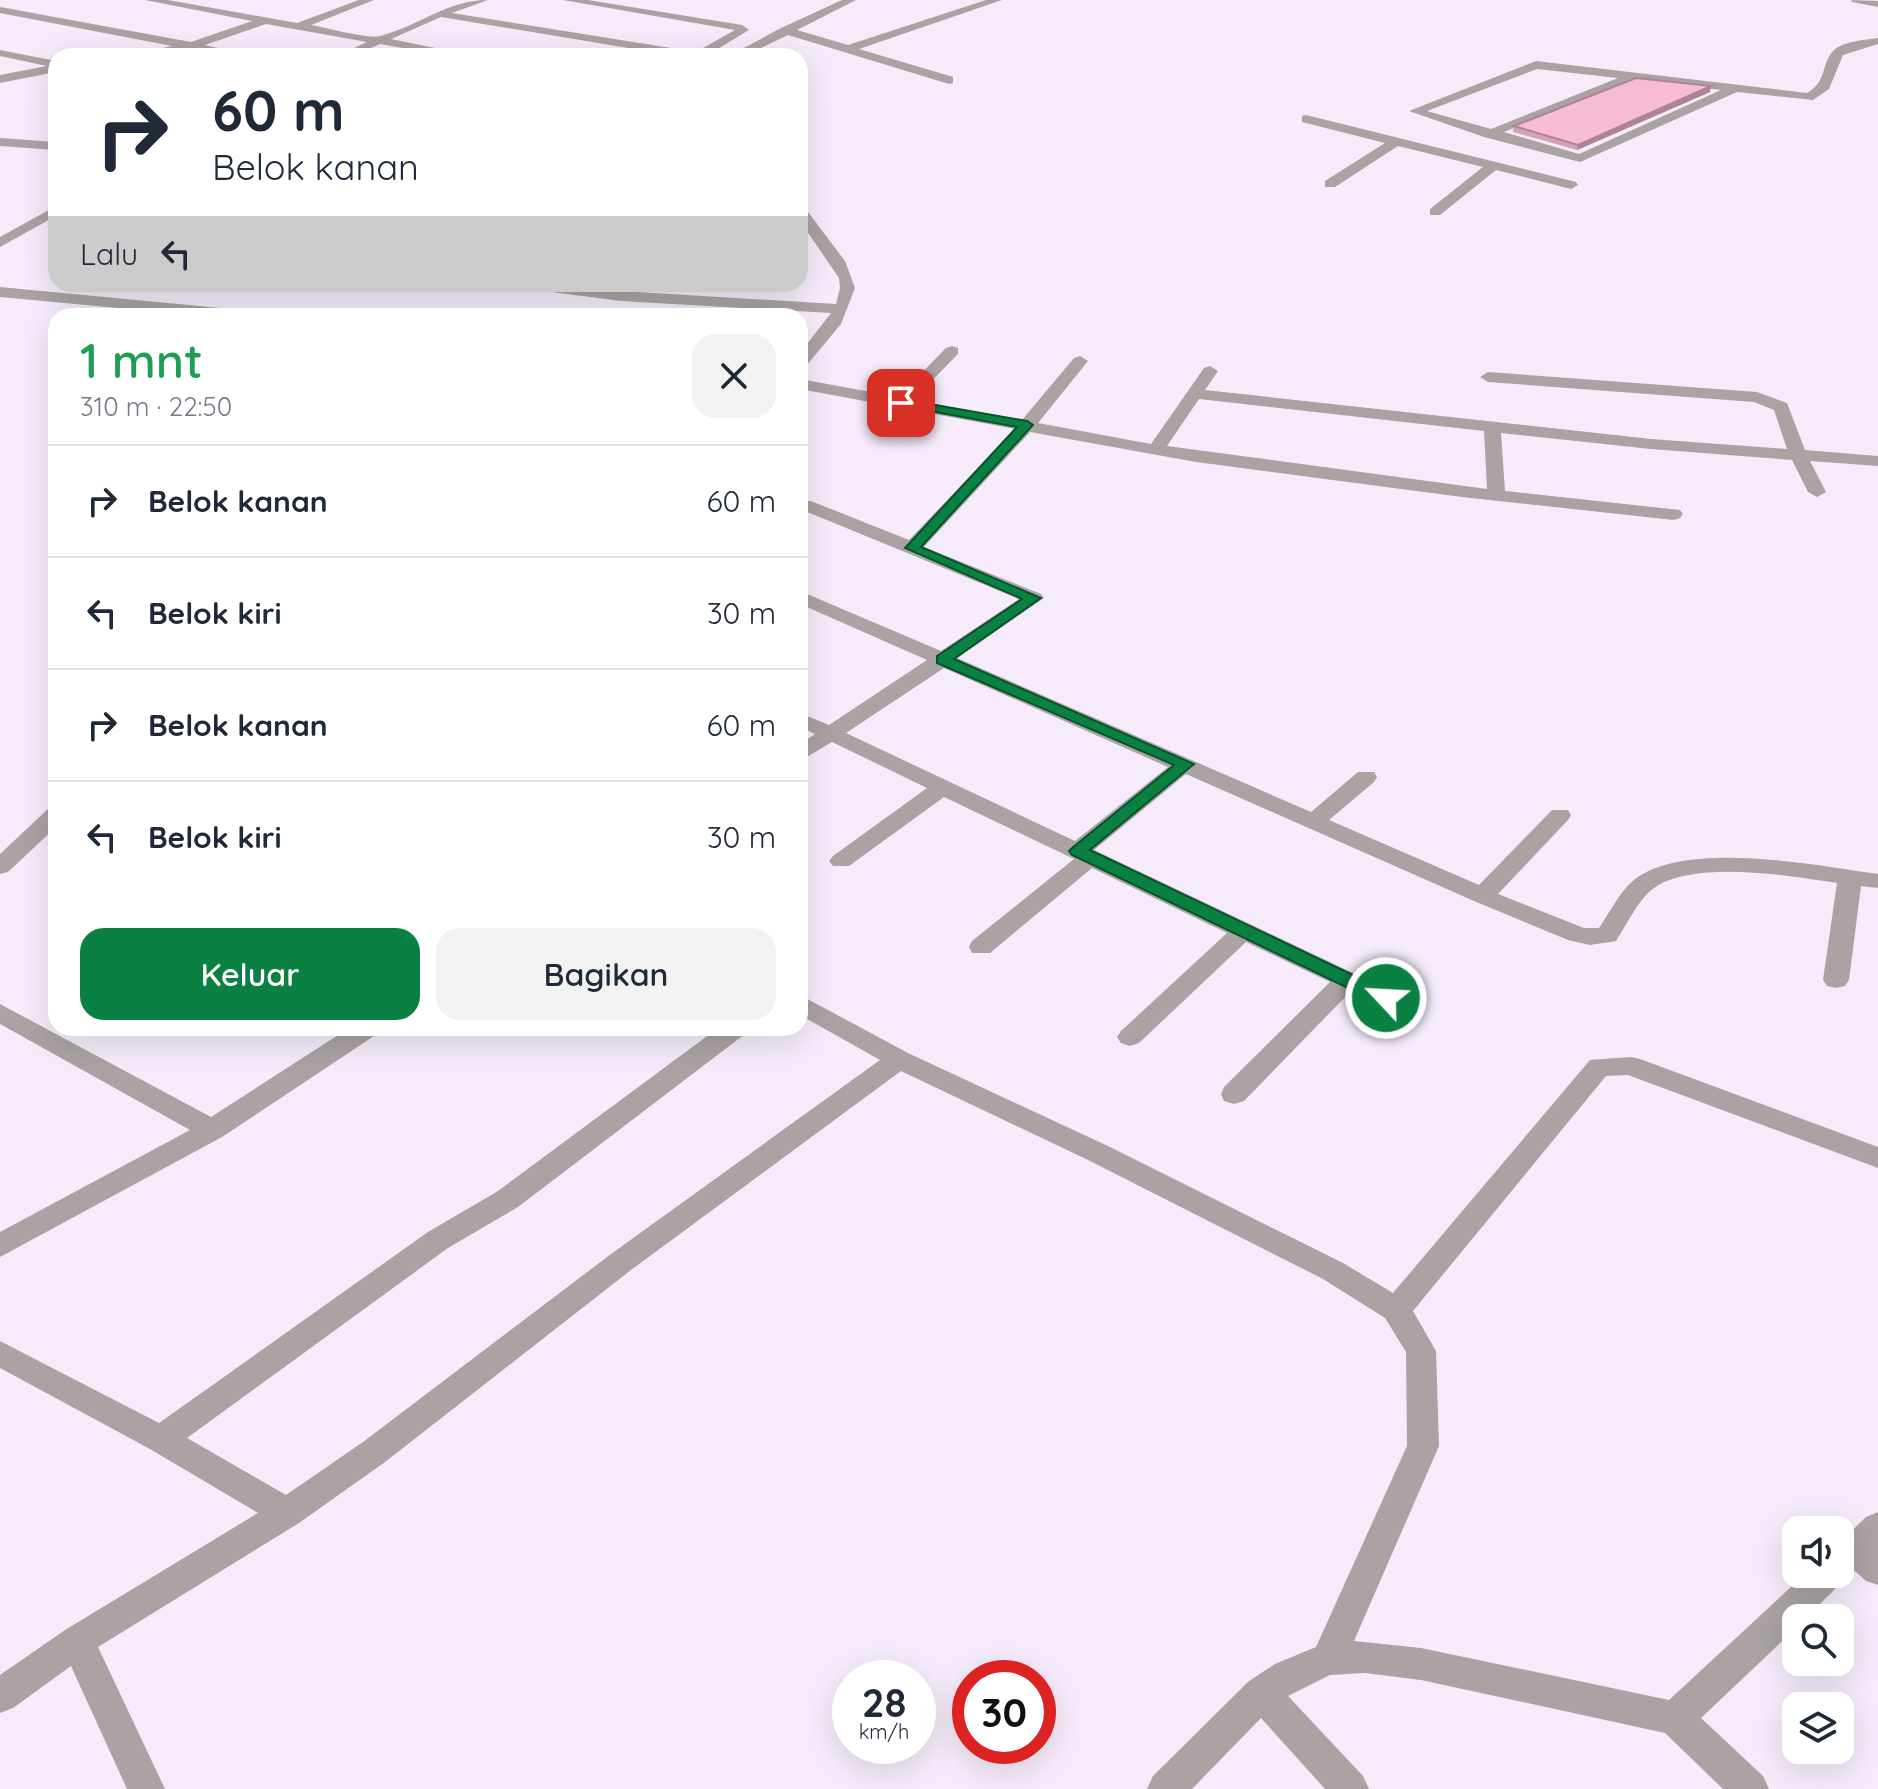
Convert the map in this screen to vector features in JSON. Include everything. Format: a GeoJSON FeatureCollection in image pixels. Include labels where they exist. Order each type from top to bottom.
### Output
{"type":"FeatureCollection","features":[{"type":"Feature","properties":{"kind":"street"},"geometry":{"type":"LineString","coordinates":[[0,8],[16,0]]}},
{"type":"Feature","properties":{"kind":"street"},"geometry":{"type":"LineString","coordinates":[[150,0],[421,48]]}},
{"type":"Feature","properties":{"kind":"street"},"geometry":{"type":"LineString","coordinates":[[295,28],[369,0]]}},
{"type":"Feature","properties":{"kind":"street"},"geometry":{"type":"LineString","coordinates":[[435,0],[460,6]]}},
{"type":"Feature","properties":{"kind":"street"},"geometry":{"type":"LineString","coordinates":[[362,48],[460,6],[483,0]]}},
{"type":"Feature","properties":{"kind":"street"},"geometry":{"type":"LineString","coordinates":[[568,0],[742,28],[711,48]]}},
{"type":"Feature","properties":{"kind":"street"},"geometry":{"type":"LineString","coordinates":[[750,48],[851,0]]}},
{"type":"Feature","properties":{"kind":"street"},"geometry":{"type":"LineString","coordinates":[[845,50],[997,0]]}},
{"type":"Feature","properties":{"kind":"street"},"geometry":{"type":"LineString","coordinates":[[1856,0],[1878,4]]}},
{"type":"Feature","properties":{"kind":"street"},"geometry":{"type":"LineString","coordinates":[[618,9],[653,1]]}},
{"type":"Feature","properties":{"kind":"street"},"geometry":{"type":"LineString","coordinates":[[220,12],[243,4]]}},
{"type":"Feature","properties":{"kind":"street"},"geometry":{"type":"LineString","coordinates":[[0,8],[203,48]]}},
{"type":"Feature","properties":{"kind":"street"},"geometry":{"type":"LineString","coordinates":[[440,14],[648,48]]}},
{"type":"Feature","properties":{"kind":"street"},"geometry":{"type":"LineString","coordinates":[[180,48],[263,21]]}},
{"type":"Feature","properties":{"kind":"street"},"geometry":{"type":"LineString","coordinates":[[785,30],[949,80]]}},
{"type":"Feature","properties":{"kind":"street"},"geometry":{"type":"LineString","coordinates":[[1734,89],[1580,158],[1415,111],[1536,65],[1638,75],[1789,96],[1817,95],[1829,77],[1835,53],[1878,41]]}},
{"type":"Feature","properties":{"kind":"street"},"geometry":{"type":"LineString","coordinates":[[0,53],[48,64]]}},
{"type":"Feature","properties":{"kind":"street"},"geometry":{"type":"LineString","coordinates":[[0,79],[48,68]]}},
{"type":"Feature","properties":{"kind":"street"},"geometry":{"type":"LineString","coordinates":[[1444,153],[1638,75]]}},
{"type":"Feature","properties":{"kind":"street"},"geometry":{"type":"LineString","coordinates":[[1306,119],[1571,185]]}},
{"type":"Feature","properties":{"kind":"street"},"geometry":{"type":"LineString","coordinates":[[1330,184],[1396,141]]}},
{"type":"Feature","properties":{"kind":"street"},"geometry":{"type":"LineString","coordinates":[[0,142],[48,143]]}},
{"type":"Feature","properties":{"kind":"street"},"geometry":{"type":"LineString","coordinates":[[1435,212],[1493,166]]}},
{"type":"Feature","properties":{"kind":"street"},"geometry":{"type":"LineString","coordinates":[[0,243],[48,215]]}},
{"type":"Feature","properties":{"kind":"street"},"geometry":{"type":"LineString","coordinates":[[808,223],[847,279],[847,294],[829,332],[808,354]]}},
{"type":"Feature","properties":{"kind":"street"},"geometry":{"type":"LineString","coordinates":[[0,292],[168,308]]}},
{"type":"Feature","properties":{"kind":"street"},"geometry":{"type":"LineString","coordinates":[[587,292],[840,309]]}},
{"type":"Feature","properties":{"kind":"street"},"geometry":{"type":"LineString","coordinates":[[901,403],[952,351]]}},
{"type":"Feature","properties":{"kind":"street"},"geometry":{"type":"LineString","coordinates":[[912,548],[1027,425],[1080,361]]}},
{"type":"Feature","properties":{"kind":"street"},"geometry":{"type":"LineString","coordinates":[[1156,449],[1210,371]]}},
{"type":"Feature","properties":{"kind":"street"},"geometry":{"type":"LineString","coordinates":[[1488,377],[1757,397],[1781,407],[1798,455],[1817,492]]}},
{"type":"Feature","properties":{"kind":"street"},"geometry":{"type":"LineString","coordinates":[[808,386],[1196,457],[1674,514]]}},
{"type":"Feature","properties":{"kind":"street"},"geometry":{"type":"LineString","coordinates":[[1194,394],[1651,444],[1878,461]]}},
{"type":"Feature","properties":{"kind":"street"},"geometry":{"type":"LineString","coordinates":[[1492,426],[1496,495]]}},
{"type":"Feature","properties":{"kind":"street"},"geometry":{"type":"LineString","coordinates":[[808,506],[1034,598],[808,749]]}},
{"type":"Feature","properties":{"kind":"street"},"geometry":{"type":"LineString","coordinates":[[808,600],[1482,896],[1577,934],[1607,935],[1631,898],[1647,882],[1664,872],[1720,866],[1878,881]]}},
{"type":"Feature","properties":{"kind":"street"},"geometry":{"type":"LineString","coordinates":[[808,723],[1405,1008]]}},
{"type":"Feature","properties":{"kind":"street"},"geometry":{"type":"LineString","coordinates":[[981,947],[1185,764]]}},
{"type":"Feature","properties":{"kind":"street"},"geometry":{"type":"LineString","coordinates":[[1313,822],[1366,777]]}},
{"type":"Feature","properties":{"kind":"street"},"geometry":{"type":"LineString","coordinates":[[841,861],[943,787]]}},
{"type":"Feature","properties":{"kind":"street"},"geometry":{"type":"LineString","coordinates":[[1482,896],[1560,815]]}},
{"type":"Feature","properties":{"kind":"street"},"geometry":{"type":"LineString","coordinates":[[0,867],[48,822]]}},
{"type":"Feature","properties":{"kind":"street"},"geometry":{"type":"LineString","coordinates":[[1836,980],[1850,877]]}},
{"type":"Feature","properties":{"kind":"street"},"geometry":{"type":"LineString","coordinates":[[1130,1037],[1244,930]]}},
{"type":"Feature","properties":{"kind":"street"},"geometry":{"type":"LineString","coordinates":[[1234,1094],[1347,980]]}},
{"type":"Feature","properties":{"kind":"street"},"geometry":{"type":"LineString","coordinates":[[808,1008],[899,1059],[1098,1153],[1320,1264],[1396,1310],[1421,1351],[1423,1446],[1329,1659]]}},
{"type":"Feature","properties":{"kind":"street"},"geometry":{"type":"LineString","coordinates":[[0,1013],[212,1130]]}},
{"type":"Feature","properties":{"kind":"street"},"geometry":{"type":"LineString","coordinates":[[0,1246],[212,1130],[356,1036]]}},
{"type":"Feature","properties":{"kind":"street"},"geometry":{"type":"LineString","coordinates":[[161,1439],[438,1240],[508,1199],[725,1036]]}},
{"type":"Feature","properties":{"kind":"street"},"geometry":{"type":"LineString","coordinates":[[0,1696],[77,1641],[287,1513],[374,1452],[621,1262],[899,1059]]}},
{"type":"Feature","properties":{"kind":"street"},"geometry":{"type":"LineString","coordinates":[[1396,1310],[1599,1067],[1631,1066],[1878,1158]]}},
{"type":"Feature","properties":{"kind":"street"},"geometry":{"type":"LineString","coordinates":[[0,1353],[161,1439],[287,1513]]}},
{"type":"Feature","properties":{"kind":"street"},"geometry":{"type":"LineString","coordinates":[[1675,1718],[1814,1588]]}},
{"type":"Feature","properties":{"kind":"street"},"geometry":{"type":"LineString","coordinates":[[77,1641],[146,1789]]}},
{"type":"Feature","properties":{"kind":"street"},"geometry":{"type":"LineString","coordinates":[[1166,1789],[1262,1693],[1288,1676],[1329,1659],[1365,1657],[1421,1664],[1675,1718],[1750,1789]]}},
{"type":"Feature","properties":{"kind":"street"},"geometry":{"type":"LineString","coordinates":[[1262,1693],[1350,1789]]}},
{"type":"Feature","properties":{"kind":"building"},"geometry":{"type":"Polygon","coordinates":[[[1636,78],[1711,86],[1578,145],[1514,126],[1636,78]]]}},
{"type":"Feature","properties":{"kind":"route"},"geometry":{"type":"LineString","coordinates":[[901,403],[1027,425],[912,548],[1034,598],[942,659],[1185,764],[1078,851],[1386,998]]}}]}
